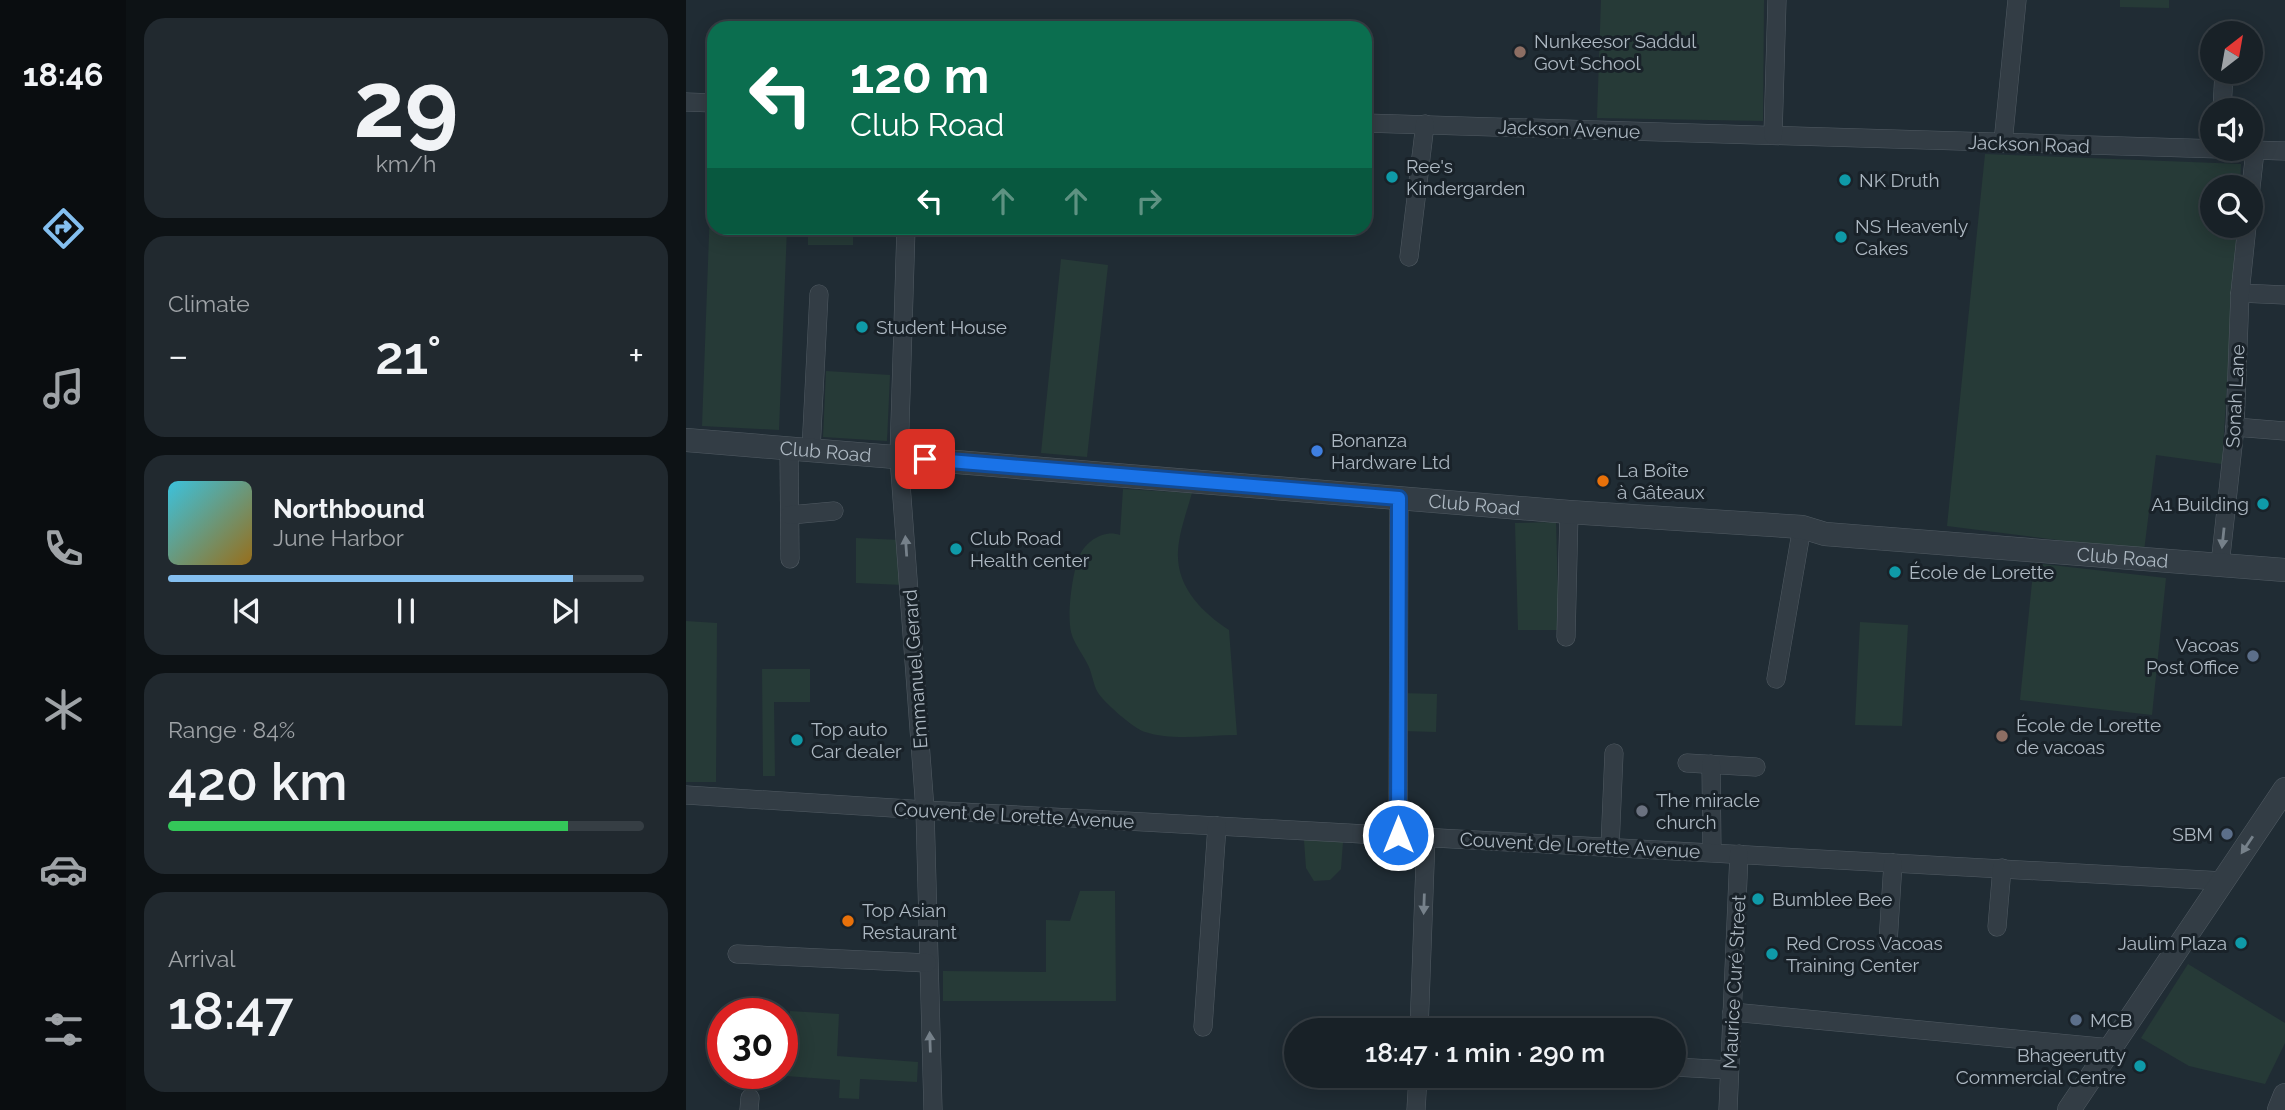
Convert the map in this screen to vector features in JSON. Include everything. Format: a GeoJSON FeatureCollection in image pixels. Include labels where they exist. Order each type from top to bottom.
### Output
{"type":"FeatureCollection","features":[{"type":"Feature","properties":{"kind":"street"},"geometry":{"type":"LineString","coordinates":[[1773,135],[1777,0]]}},
{"type":"Feature","properties":{"kind":"street"},"geometry":{"type":"LineString","coordinates":[[2003,143],[2017,0]]}},
{"type":"Feature","properties":{"kind":"street"},"geometry":{"type":"LineString","coordinates":[[686,102],[707,103]]}},
{"type":"Feature","properties":{"kind":"street","name":"Jackson Avenue"},"geometry":{"type":"LineString","coordinates":[[1372,122],[1773,135]]}},
{"type":"Feature","properties":{"kind":"street"},"geometry":{"type":"LineString","coordinates":[[1409,257],[1426,124]]}},
{"type":"Feature","properties":{"kind":"street","name":"Jackson Road"},"geometry":{"type":"LineString","coordinates":[[1773,135],[2200,148]]}},
{"type":"Feature","properties":{"kind":"street","name":"Jackson Road"},"geometry":{"type":"LineString","coordinates":[[2263,151],[2285,151]]}},
{"type":"Feature","properties":{"kind":"street","name":"Emmanuel Gerard"},"geometry":{"type":"LineString","coordinates":[[906,235],[899,457],[925,810],[933,1110]]}},
{"type":"Feature","properties":{"kind":"street","name":"Sonah Lane"},"geometry":{"type":"LineString","coordinates":[[2220,565],[2235,427],[2240,293],[2246,238]]}},
{"type":"Feature","properties":{"kind":"street"},"geometry":{"type":"LineString","coordinates":[[790,559],[790,515],[819,293]]}},
{"type":"Feature","properties":{"kind":"street"},"geometry":{"type":"LineString","coordinates":[[2240,293],[2285,295]]}},
{"type":"Feature","properties":{"kind":"street"},"geometry":{"type":"LineString","coordinates":[[2235,427],[2285,431]]}},
{"type":"Feature","properties":{"kind":"street","name":"Club Road"},"geometry":{"type":"LineString","coordinates":[[686,440],[1569,512],[1802,527],[1825,534],[2285,570]]}},
{"type":"Feature","properties":{"kind":"street"},"geometry":{"type":"LineString","coordinates":[[1398,835],[1399,498]]}},
{"type":"Feature","properties":{"kind":"street"},"geometry":{"type":"LineString","coordinates":[[790,515],[834,511]]}},
{"type":"Feature","properties":{"kind":"street"},"geometry":{"type":"LineString","coordinates":[[1566,637],[1569,512]]}},
{"type":"Feature","properties":{"kind":"street"},"geometry":{"type":"LineString","coordinates":[[1776,679],[1802,527]]}},
{"type":"Feature","properties":{"kind":"street"},"geometry":{"type":"LineString","coordinates":[[1610,846],[1614,753]]}},
{"type":"Feature","properties":{"kind":"street"},"geometry":{"type":"LineString","coordinates":[[1687,763],[1756,767]]}},
{"type":"Feature","properties":{"kind":"street"},"geometry":{"type":"LineString","coordinates":[[1712,764],[1712,852]]}},
{"type":"Feature","properties":{"kind":"street"},"geometry":{"type":"LineString","coordinates":[[2069,1110],[2285,789]]}},
{"type":"Feature","properties":{"kind":"street","name":"Couvent de Lorette Avenue"},"geometry":{"type":"LineString","coordinates":[[686,795],[2223,881]]}},
{"type":"Feature","properties":{"kind":"street"},"geometry":{"type":"LineString","coordinates":[[1203,1027],[1217,826]]}},
{"type":"Feature","properties":{"kind":"street"},"geometry":{"type":"LineString","coordinates":[[1419,1018],[1426,836]]}},
{"type":"Feature","properties":{"kind":"street","name":"Maurice Curé Street"},"geometry":{"type":"LineString","coordinates":[[1728,1110],[1740,854]]}},
{"type":"Feature","properties":{"kind":"street"},"geometry":{"type":"LineString","coordinates":[[1888,943],[1893,863]]}},
{"type":"Feature","properties":{"kind":"street"},"geometry":{"type":"LineString","coordinates":[[1997,927],[2002,869]]}},
{"type":"Feature","properties":{"kind":"street"},"geometry":{"type":"LineString","coordinates":[[737,954],[927,963]]}},
{"type":"Feature","properties":{"kind":"street"},"geometry":{"type":"LineString","coordinates":[[1732,1012],[2111,1048]]}},
{"type":"Feature","properties":{"kind":"street"},"geometry":{"type":"LineString","coordinates":[[1686,1068],[1730,1070]]}},
{"type":"Feature","properties":{"kind":"street"},"geometry":{"type":"LineString","coordinates":[[1416,1110],[1417,1088]]}},
{"type":"Feature","properties":{"kind":"street"},"geometry":{"type":"LineString","coordinates":[[2279,1110],[2285,1095]]}},
{"type":"Feature","properties":{"kind":"green space"},"geometry":{"type":"Polygon","coordinates":[[[1601,0],[1764,0],[1763,121],[1597,118],[1601,0]]]}},
{"type":"Feature","properties":{"kind":"green space"},"geometry":{"type":"Polygon","coordinates":[[[2120,0],[2169,0],[2169,8],[2120,7],[2120,0]]]}},
{"type":"Feature","properties":{"kind":"green space"},"geometry":{"type":"Polygon","coordinates":[[[1985,154],[2241,164],[2241,175],[2200,175],[2200,238],[2236,238],[2222,464],[2156,455],[2144,551],[1947,526],[1985,154]]]}},
{"type":"Feature","properties":{"kind":"green space"},"geometry":{"type":"Polygon","coordinates":[[[709,235],[787,235],[779,430],[702,426],[709,235]]]}},
{"type":"Feature","properties":{"kind":"green space"},"geometry":{"type":"Polygon","coordinates":[[[808,235],[853,235],[853,245],[808,245],[808,235]]]}},
{"type":"Feature","properties":{"kind":"green space"},"geometry":{"type":"Polygon","coordinates":[[[1061,259],[1108,265],[1087,457],[1041,453],[1061,259]]]}},
{"type":"Feature","properties":{"kind":"green space"},"geometry":{"type":"Polygon","coordinates":[[[826,371],[890,375],[887,441],[823,437],[826,371]]]}},
{"type":"Feature","properties":{"kind":"green space"},"geometry":{"type":"Polygon","coordinates":[[[1123,489],[1192,493],[1178,551],[1181,576],[1200,607],[1229,630],[1237,735],[1179,737],[1145,732],[1119,714],[1097,691],[1071,632],[1071,594],[1076,564],[1086,546],[1102,535],[1120,535],[1123,489]]]}},
{"type":"Feature","properties":{"kind":"green space"},"geometry":{"type":"Polygon","coordinates":[[[1556,522],[1559,630],[1518,630],[1515,523],[1556,522]]]}},
{"type":"Feature","properties":{"kind":"green space"},"geometry":{"type":"Polygon","coordinates":[[[856,538],[901,540],[903,585],[856,583],[856,538]]]}},
{"type":"Feature","properties":{"kind":"green space"},"geometry":{"type":"Polygon","coordinates":[[[2034,563],[2166,578],[2152,715],[2020,700],[2034,563]]]}},
{"type":"Feature","properties":{"kind":"green space"},"geometry":{"type":"Polygon","coordinates":[[[686,621],[717,623],[716,782],[686,782],[686,621]]]}},
{"type":"Feature","properties":{"kind":"green space"},"geometry":{"type":"Polygon","coordinates":[[[1860,622],[1908,625],[1902,726],[1855,725],[1860,622]]]}},
{"type":"Feature","properties":{"kind":"green space"},"geometry":{"type":"Polygon","coordinates":[[[762,669],[810,669],[810,702],[774,702],[775,776],[763,776],[762,669]]]}},
{"type":"Feature","properties":{"kind":"green space"},"geometry":{"type":"Polygon","coordinates":[[[1402,693],[1437,694],[1436,732],[1402,731],[1402,693]]]}},
{"type":"Feature","properties":{"kind":"green space"},"geometry":{"type":"Polygon","coordinates":[[[1304,840],[1343,842],[1341,869],[1330,880],[1314,881],[1306,868],[1304,840]]]}},
{"type":"Feature","properties":{"kind":"green space"},"geometry":{"type":"Polygon","coordinates":[[[1080,891],[1115,891],[1116,1001],[943,1001],[943,971],[1046,972],[1046,920],[1070,921],[1080,891]]]}},
{"type":"Feature","properties":{"kind":"green space"},"geometry":{"type":"Polygon","coordinates":[[[2188,964],[2285,1023],[2285,1043],[2265,1084],[2189,1066],[2141,1038],[2188,964]]]}},
{"type":"Feature","properties":{"kind":"green space"},"geometry":{"type":"Polygon","coordinates":[[[798,1011],[839,1014],[837,1056],[918,1062],[917,1082],[860,1079],[859,1099],[839,1098],[840,1080],[798,1077],[798,1011]]]}},
{"type":"Feature","properties":{"kind":"place","name":"Nunkeesor Saddul Govt School"},"geometry":{"type":"Point","coordinates":[1520,52]}},
{"type":"Feature","properties":{"kind":"place","name":"Ree's Kindergarden"},"geometry":{"type":"Point","coordinates":[1392,177]}},
{"type":"Feature","properties":{"kind":"place","name":"NK Druth"},"geometry":{"type":"Point","coordinates":[1845,180]}},
{"type":"Feature","properties":{"kind":"place","name":"NS Heavenly Cakes"},"geometry":{"type":"Point","coordinates":[1841,237]}},
{"type":"Feature","properties":{"kind":"place","name":"Student House"},"geometry":{"type":"Point","coordinates":[862,327]}},
{"type":"Feature","properties":{"kind":"place","name":"Bonanza Hardware Ltd"},"geometry":{"type":"Point","coordinates":[1317,451]}},
{"type":"Feature","properties":{"kind":"place","name":"La Boîte à Gâteaux"},"geometry":{"type":"Point","coordinates":[1603,481]}},
{"type":"Feature","properties":{"kind":"place","name":"A1 Building"},"geometry":{"type":"Point","coordinates":[2263,504]}},
{"type":"Feature","properties":{"kind":"place","name":"Club Road Health center"},"geometry":{"type":"Point","coordinates":[956,549]}},
{"type":"Feature","properties":{"kind":"place","name":"École de Lorette"},"geometry":{"type":"Point","coordinates":[1895,572]}},
{"type":"Feature","properties":{"kind":"place","name":"Vacoas Post Office"},"geometry":{"type":"Point","coordinates":[2253,656]}},
{"type":"Feature","properties":{"kind":"place","name":"École de Lorette de vacoas"},"geometry":{"type":"Point","coordinates":[2002,736]}},
{"type":"Feature","properties":{"kind":"place","name":"Top auto Car dealer"},"geometry":{"type":"Point","coordinates":[797,740]}},
{"type":"Feature","properties":{"kind":"place","name":"The miracle church"},"geometry":{"type":"Point","coordinates":[1642,811]}},
{"type":"Feature","properties":{"kind":"place","name":"SBM"},"geometry":{"type":"Point","coordinates":[2227,834]}},
{"type":"Feature","properties":{"kind":"place","name":"Bumblee Bee"},"geometry":{"type":"Point","coordinates":[1758,899]}},
{"type":"Feature","properties":{"kind":"place","name":"Top Asian Restaurant"},"geometry":{"type":"Point","coordinates":[848,921]}},
{"type":"Feature","properties":{"kind":"place","name":"Jaulim Plaza"},"geometry":{"type":"Point","coordinates":[2241,943]}},
{"type":"Feature","properties":{"kind":"place","name":"Red Cross Vacoas Training Center"},"geometry":{"type":"Point","coordinates":[1772,954]}},
{"type":"Feature","properties":{"kind":"place","name":"MCB"},"geometry":{"type":"Point","coordinates":[2076,1020]}},
{"type":"Feature","properties":{"kind":"place","name":"Bhageerutty Commercial Centre"},"geometry":{"type":"Point","coordinates":[2140,1066]}},
{"type":"Feature","properties":{"kind":"route"},"geometry":{"type":"LineString","coordinates":[[925,459],[1399,498],[1398,835]]}}]}
